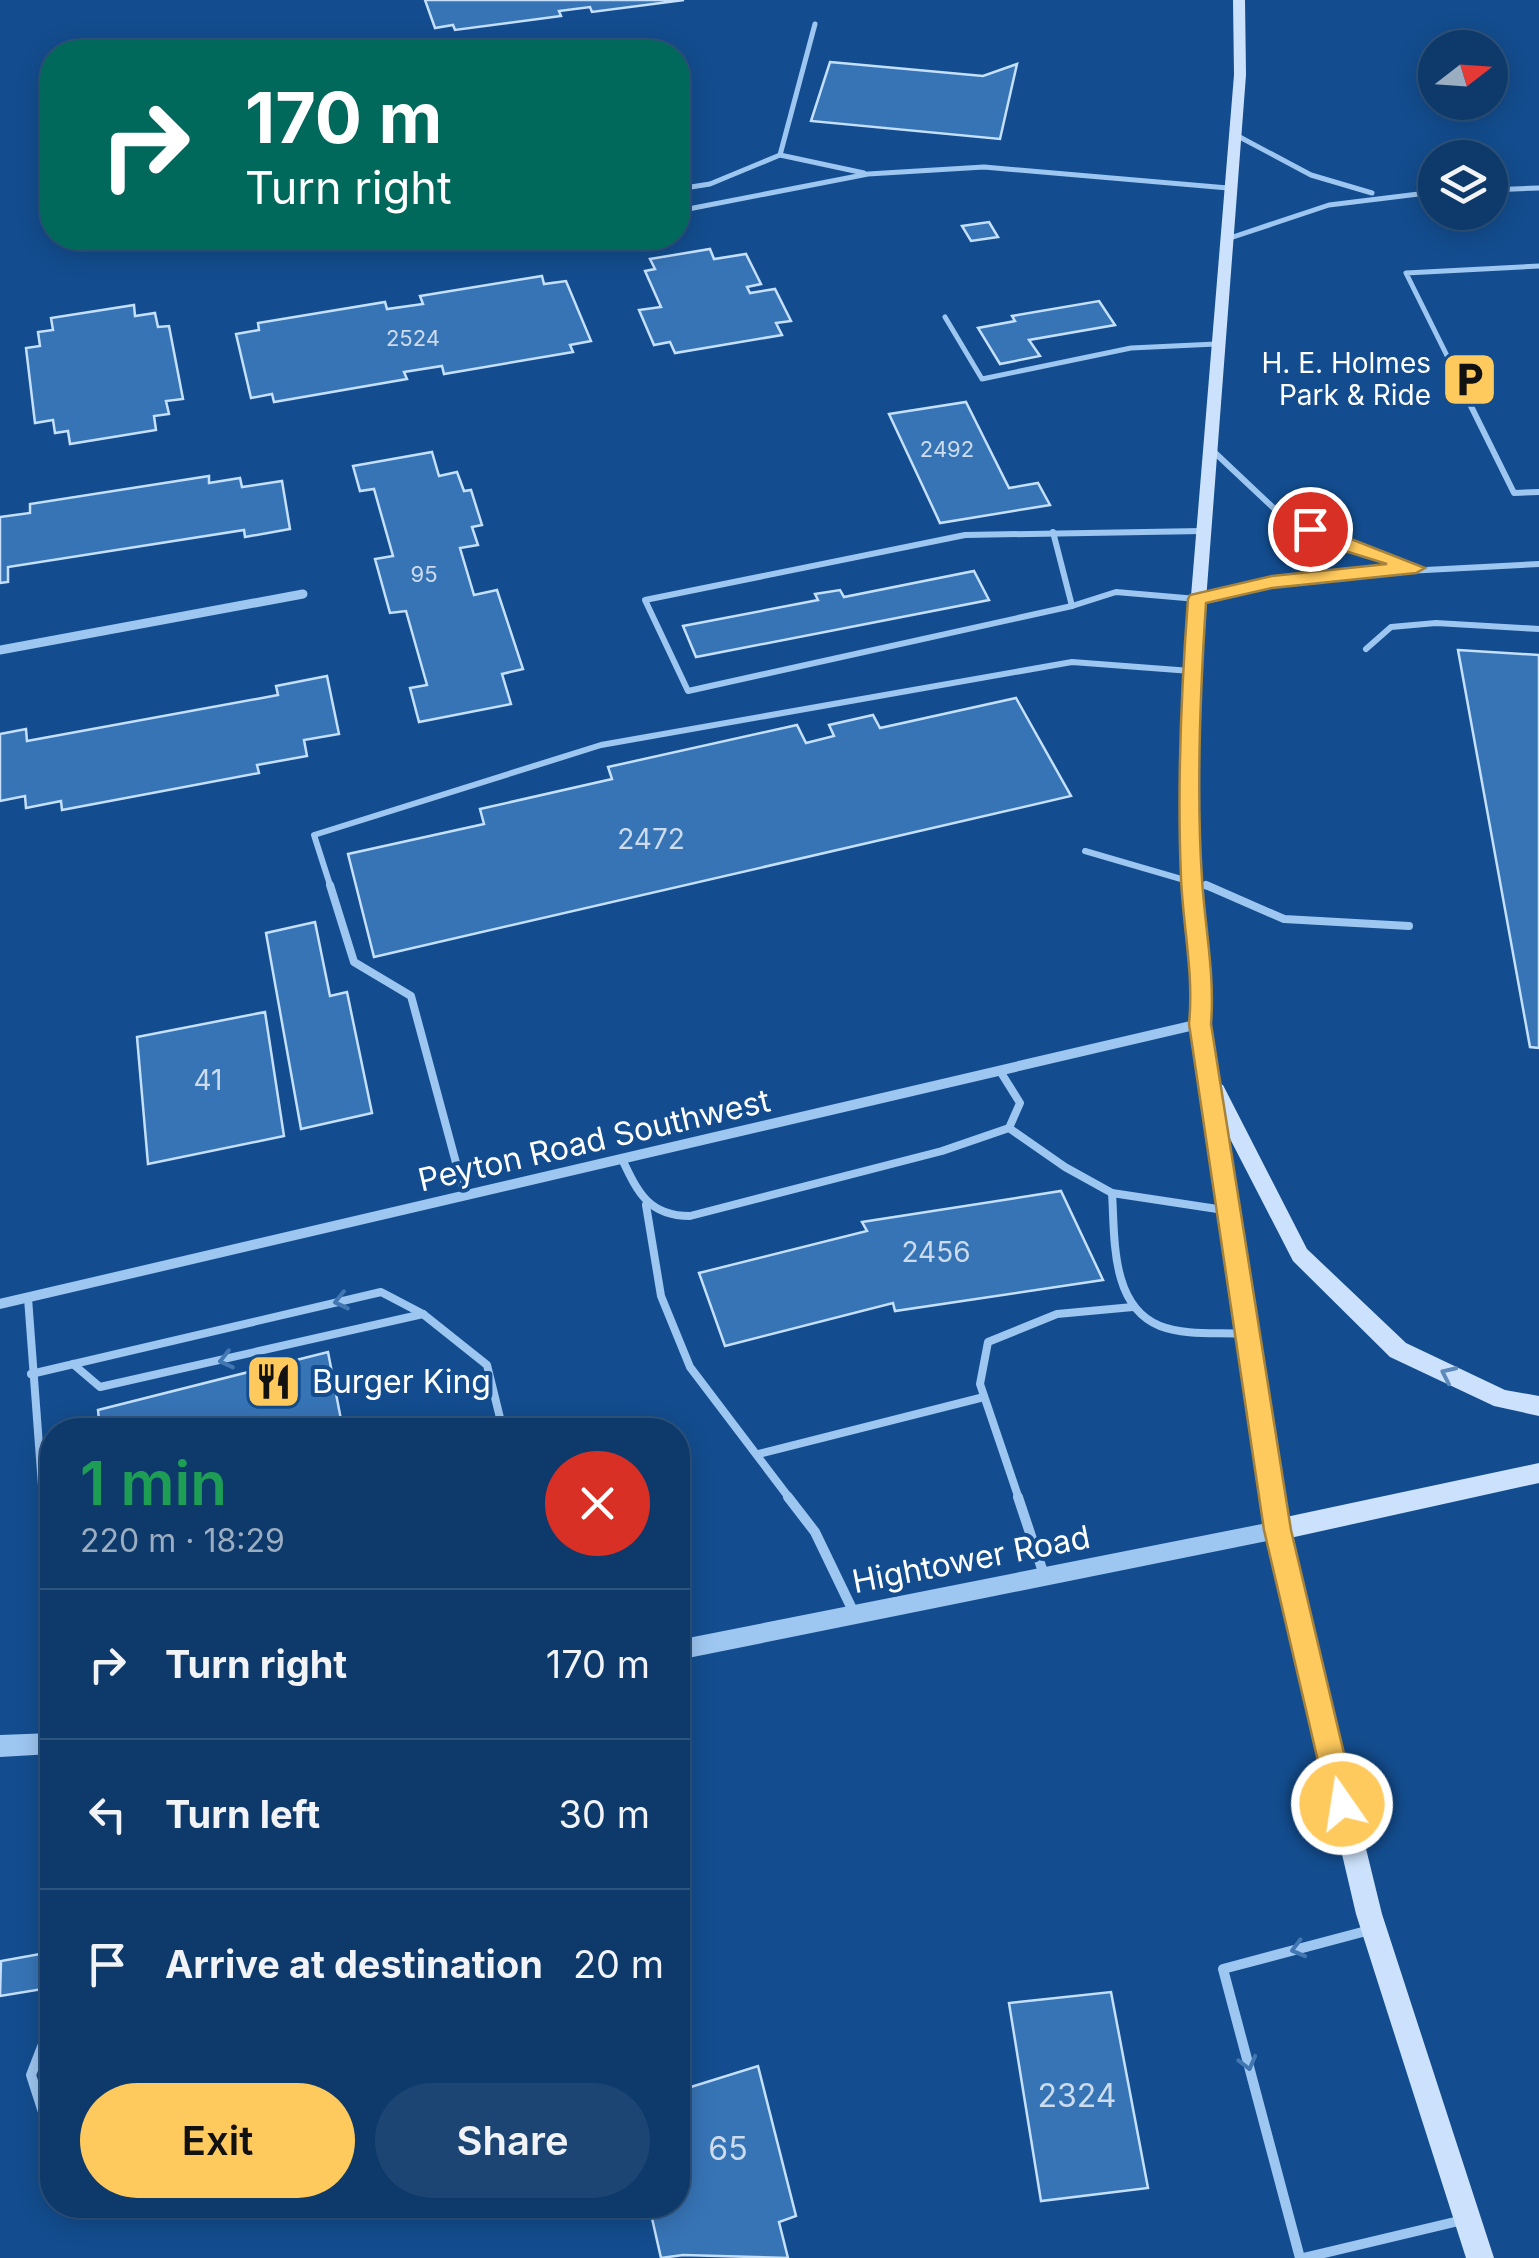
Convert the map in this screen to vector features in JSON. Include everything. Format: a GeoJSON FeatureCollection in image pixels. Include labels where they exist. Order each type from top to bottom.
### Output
{"type":"FeatureCollection","features":[{"type":"Feature","properties":{"kind":"main road"},"geometry":{"type":"LineString","coordinates":[[1239,0],[1240,75],[1192,671],[1192,878],[1203,988],[1200,1024],[1278,1530],[1373,1929],[1480,2258]]}},
{"type":"Feature","properties":{"kind":"main road"},"geometry":{"type":"LineString","coordinates":[[1209,1076],[1300,1255],[1398,1350],[1502,1399],[1539,1406]]}},
{"type":"Feature","properties":{"kind":"main road"},"geometry":{"type":"LineString","coordinates":[[1278,1530],[1539,1472]]}},
{"type":"Feature","properties":{"kind":"street"},"geometry":{"type":"LineString","coordinates":[[0,650],[303,594]]}},
{"type":"Feature","properties":{"kind":"street","name":"Peyton Road Southwest"},"geometry":{"type":"LineString","coordinates":[[0,1304],[1200,1024]]}},
{"type":"Feature","properties":{"kind":"street","name":"Hightower Road"},"geometry":{"type":"LineString","coordinates":[[690,1648],[1278,1530]]}},
{"type":"Feature","properties":{"kind":"street"},"geometry":{"type":"LineString","coordinates":[[0,1746],[40,1744]]}},
{"type":"Feature","properties":{"kind":"lane"},"geometry":{"type":"LineString","coordinates":[[780,155],[815,24]]}},
{"type":"Feature","properties":{"kind":"lane"},"geometry":{"type":"LineString","coordinates":[[1234,134],[1311,175],[1376,194]]}},
{"type":"Feature","properties":{"kind":"lane"},"geometry":{"type":"LineString","coordinates":[[690,187],[710,184],[780,155],[868,174]]}},
{"type":"Feature","properties":{"kind":"lane"},"geometry":{"type":"LineString","coordinates":[[690,209],[868,174],[984,168],[1228,188]]}},
{"type":"Feature","properties":{"kind":"lane"},"geometry":{"type":"LineString","coordinates":[[710,184],[723,204]]}},
{"type":"Feature","properties":{"kind":"lane"},"geometry":{"type":"LineString","coordinates":[[1508,189],[1539,188]]}},
{"type":"Feature","properties":{"kind":"lane"},"geometry":{"type":"LineString","coordinates":[[1224,240],[1288,212],[1376,194],[1418,193]]}},
{"type":"Feature","properties":{"kind":"lane"},"geometry":{"type":"LineString","coordinates":[[1539,266],[1406,273],[1514,493],[1539,492]]}},
{"type":"Feature","properties":{"kind":"lane"},"geometry":{"type":"LineString","coordinates":[[945,317],[982,379],[1131,348],[1216,344]]}},
{"type":"Feature","properties":{"kind":"lane"},"geometry":{"type":"LineString","coordinates":[[1209,447],[1282,514],[1338,543],[1416,568]]}},
{"type":"Feature","properties":{"kind":"lane"},"geometry":{"type":"LineString","coordinates":[[1202,531],[965,535],[646,600],[688,691],[1072,606],[1116,592],[1197,599],[1272,582],[1416,568],[1539,564]]}},
{"type":"Feature","properties":{"kind":"lane"},"geometry":{"type":"LineString","coordinates":[[1053,532],[1072,606]]}},
{"type":"Feature","properties":{"kind":"lane"},"geometry":{"type":"LineString","coordinates":[[1366,649],[1391,626],[1436,623],[1539,629]]}},
{"type":"Feature","properties":{"kind":"lane"},"geometry":{"type":"LineString","coordinates":[[465,1196],[411,996],[354,962],[314,834],[601,746],[1072,662],[1192,671]]}},
{"type":"Feature","properties":{"kind":"lane"},"geometry":{"type":"LineString","coordinates":[[1085,851],[1192,878],[1284,919],[1409,926]]}},
{"type":"Feature","properties":{"kind":"lane"},"geometry":{"type":"LineString","coordinates":[[646,1205],[668,1217],[690,1216],[942,1151],[1009,1128],[1020,1103],[1000,1071]]}},
{"type":"Feature","properties":{"kind":"lane"},"geometry":{"type":"LineString","coordinates":[[1009,1128],[1112,1194],[1228,1210]]}},
{"type":"Feature","properties":{"kind":"lane"},"geometry":{"type":"LineString","coordinates":[[622,1159],[646,1205],[660,1296],[690,1366],[815,1532],[855,1615]]}},
{"type":"Feature","properties":{"kind":"lane"},"geometry":{"type":"LineString","coordinates":[[1112,1194],[1120,1277],[1134,1307],[1158,1326],[1247,1334]]}},
{"type":"Feature","properties":{"kind":"lane"},"geometry":{"type":"LineString","coordinates":[[31,1374],[381,1292],[423,1314],[488,1365],[500,1418]]}},
{"type":"Feature","properties":{"kind":"lane"},"geometry":{"type":"LineString","coordinates":[[28,1298],[40,1467]]}},
{"type":"Feature","properties":{"kind":"lane"},"geometry":{"type":"LineString","coordinates":[[1045,1577],[980,1384],[988,1342],[1058,1314],[1134,1307]]}},
{"type":"Feature","properties":{"kind":"lane"},"geometry":{"type":"LineString","coordinates":[[73,1364],[100,1387],[423,1314]]}},
{"type":"Feature","properties":{"kind":"lane"},"geometry":{"type":"LineString","coordinates":[[759,1454],[984,1396]]}},
{"type":"Feature","properties":{"kind":"lane"},"geometry":{"type":"LineString","coordinates":[[1373,1929],[1223,1969],[1302,2258],[1467,2218]]}},
{"type":"Feature","properties":{"kind":"lane"},"geometry":{"type":"LineString","coordinates":[[40,2054],[32,2075],[40,2101]]}},
{"type":"Feature","properties":{"kind":"building"},"geometry":{"type":"Polygon","coordinates":[[[425,0],[684,0],[592,12],[590,7],[559,11],[561,16],[455,30],[453,25],[435,28],[425,0]]]}},
{"type":"Feature","properties":{"kind":"building"},"geometry":{"type":"Polygon","coordinates":[[[830,62],[983,76],[1017,64],[1000,139],[811,121],[830,62]]]}},
{"type":"Feature","properties":{"kind":"building"},"geometry":{"type":"Polygon","coordinates":[[[989,222],[998,237],[971,241],[962,226],[989,222]]]}},
{"type":"Feature","properties":{"kind":"building"},"geometry":{"type":"Polygon","coordinates":[[[710,249],[714,259],[746,254],[761,284],[747,287],[750,293],[775,289],[791,321],[776,323],[782,335],[675,353],[670,342],[654,345],[639,310],[661,307],[645,271],[655,269],[650,259],[710,249]]]}},
{"type":"Feature","properties":{"kind":"building"},"geometry":{"type":"Polygon","coordinates":[[[542,276],[544,284],[566,281],[591,341],[570,345],[573,352],[444,374],[442,366],[404,372],[407,379],[274,402],[272,394],[251,398],[236,334],[259,330],[258,323],[385,302],[387,309],[423,304],[420,296],[542,276]]]}},
{"type":"Feature","properties":{"kind":"building"},"geometry":{"type":"Polygon","coordinates":[[[1099,301],[1115,325],[1029,340],[1040,356],[1000,364],[978,328],[1015,321],[1012,316],[1099,301]]]}},
{"type":"Feature","properties":{"kind":"building"},"geometry":{"type":"Polygon","coordinates":[[[134,305],[135,316],[155,313],[158,327],[169,326],[183,399],[166,401],[169,414],[154,416],[156,430],[70,444],[68,431],[55,433],[53,420],[35,423],[26,348],[40,346],[38,332],[53,330],[51,318],[134,305]]]}},
{"type":"Feature","properties":{"kind":"building"},"geometry":{"type":"Polygon","coordinates":[[[966,402],[1009,488],[1038,483],[1050,505],[940,523],[889,414],[966,402]]]}},
{"type":"Feature","properties":{"kind":"building"},"geometry":{"type":"Polygon","coordinates":[[[432,452],[439,476],[457,472],[464,491],[471,490],[482,525],[472,527],[478,545],[460,548],[474,595],[497,590],[523,669],[502,674],[511,704],[419,722],[410,688],[427,685],[406,611],[390,613],[375,559],[393,556],[374,489],[360,491],[353,466],[432,452]]]}},
{"type":"Feature","properties":{"kind":"building"},"geometry":{"type":"Polygon","coordinates":[[[209,476],[209,483],[240,478],[242,487],[282,481],[290,529],[245,537],[244,530],[8,567],[8,582],[0,583],[0,517],[30,513],[30,504],[209,476]]]}},
{"type":"Feature","properties":{"kind":"building"},"geometry":{"type":"Polygon","coordinates":[[[974,571],[989,600],[696,657],[683,626],[818,600],[815,594],[840,590],[844,597],[974,571]]]}},
{"type":"Feature","properties":{"kind":"building"},"geometry":{"type":"Polygon","coordinates":[[[1458,650],[1539,655],[1539,1048],[1530,1047],[1458,650]]]}},
{"type":"Feature","properties":{"kind":"building"},"geometry":{"type":"Polygon","coordinates":[[[327,676],[339,734],[304,740],[307,756],[257,765],[259,773],[62,810],[61,801],[26,808],[25,796],[0,801],[0,734],[26,729],[27,741],[278,695],[276,686],[327,676]]]}},
{"type":"Feature","properties":{"kind":"building"},"geometry":{"type":"Polygon","coordinates":[[[1016,698],[1071,796],[374,957],[348,854],[484,824],[480,809],[612,779],[608,767],[797,725],[806,743],[834,736],[829,725],[873,715],[880,728],[1016,698]]]}},
{"type":"Feature","properties":{"kind":"building"},"geometry":{"type":"Polygon","coordinates":[[[315,922],[330,996],[347,992],[372,1113],[301,1129],[266,933],[315,922]]]}},
{"type":"Feature","properties":{"kind":"building"},"geometry":{"type":"Polygon","coordinates":[[[265,1012],[284,1136],[148,1164],[137,1037],[265,1012]]]}},
{"type":"Feature","properties":{"kind":"building"},"geometry":{"type":"Polygon","coordinates":[[[1061,1191],[1103,1280],[895,1311],[893,1303],[725,1346],[699,1273],[867,1231],[862,1222],[1061,1191]]]}},
{"type":"Feature","properties":{"kind":"building","name":"Burger King"},"geometry":{"type":"Polygon","coordinates":[[[328,1352],[341,1418],[99,1418],[98,1410],[328,1352]]]}},
{"type":"Feature","properties":{"kind":"building"},"geometry":{"type":"Polygon","coordinates":[[[40,1954],[40,1989],[0,1996],[1,1961],[40,1954]]]}},
{"type":"Feature","properties":{"kind":"building"},"geometry":{"type":"Polygon","coordinates":[[[1111,1992],[1148,2188],[1041,2201],[1009,2003],[1111,1992]]]}},
{"type":"Feature","properties":{"kind":"building"},"geometry":{"type":"Polygon","coordinates":[[[758,2066],[796,2216],[779,2222],[788,2258],[661,2258],[652,2218],[690,2218],[690,2087],[758,2066]]]}},
{"type":"Feature","properties":{"kind":"place","name":"H. E. Holmes Park & Ride"},"geometry":{"type":"Point","coordinates":[1470,379]}},
{"type":"Feature","properties":{"kind":"place","name":"Burger King"},"geometry":{"type":"Point","coordinates":[273,1381]}},
{"type":"Feature","properties":{"kind":"route"},"geometry":{"type":"LineString","coordinates":[[1310,529],[1338,543],[1416,568],[1272,582],[1197,599],[1190,693],[1192,878],[1203,988],[1200,1024],[1278,1530],[1342,1804]]}}]}
